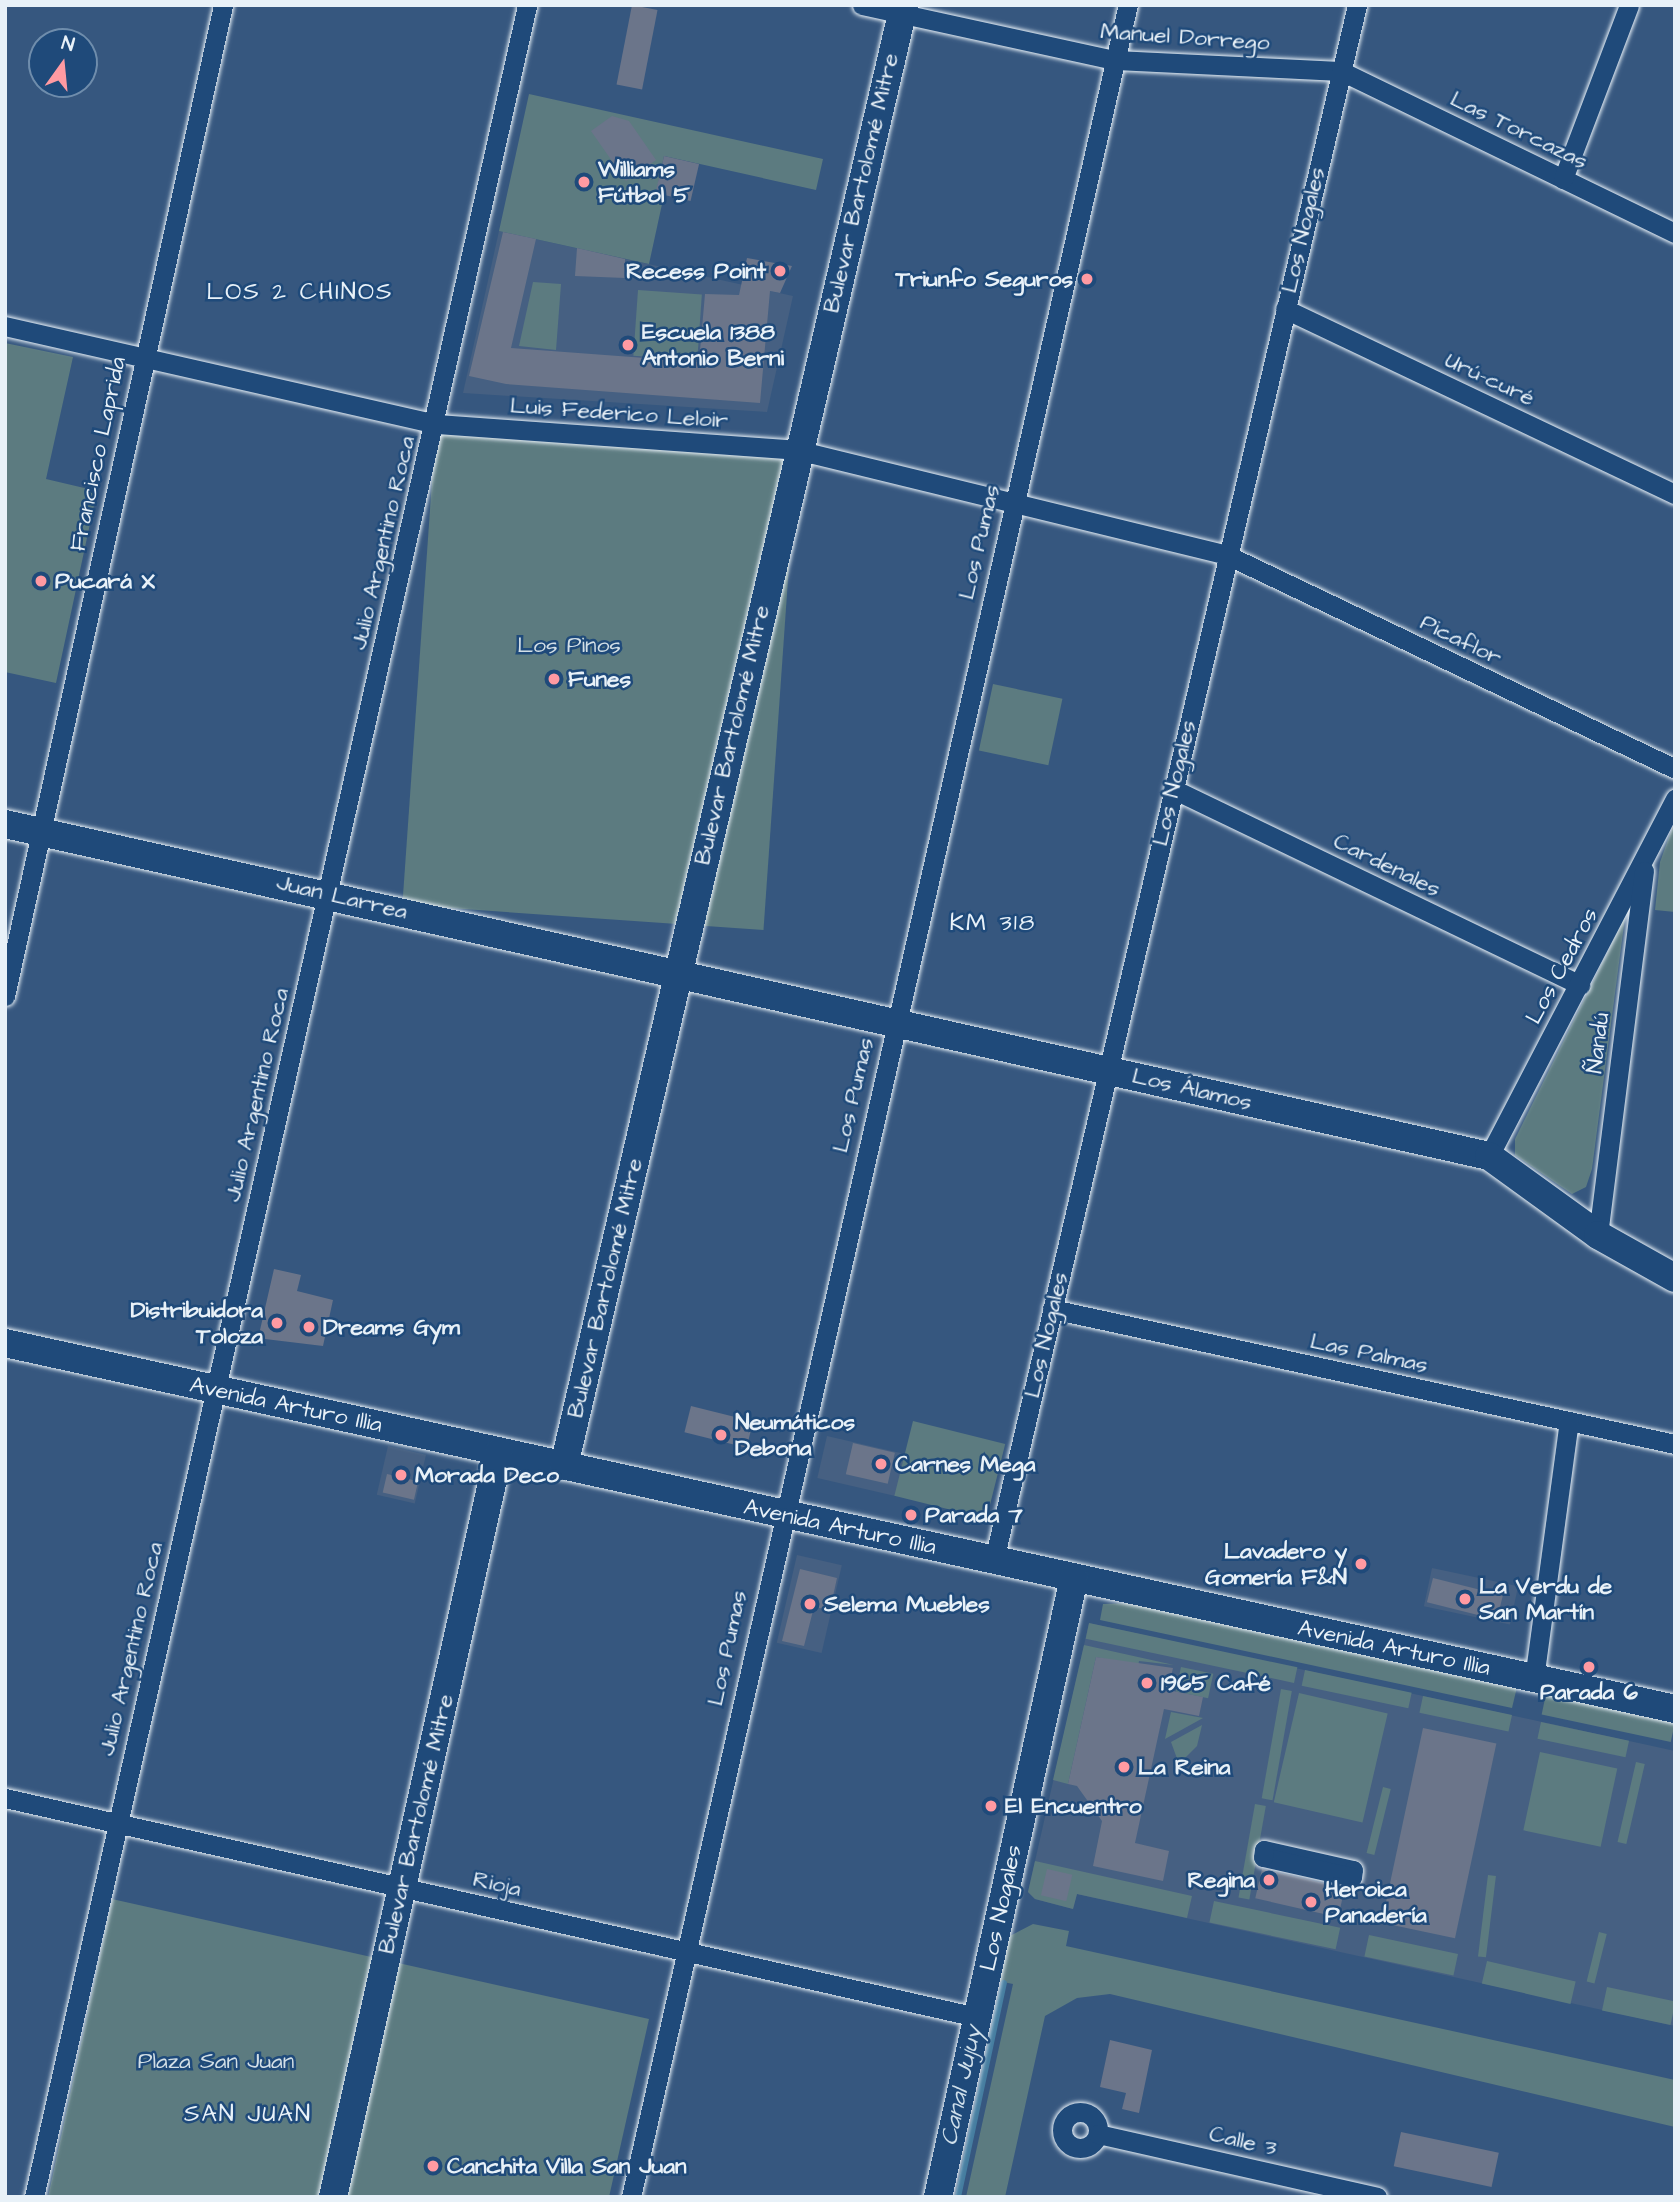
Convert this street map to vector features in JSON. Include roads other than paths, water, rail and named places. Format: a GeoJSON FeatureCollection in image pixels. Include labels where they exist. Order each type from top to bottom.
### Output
{"type":"FeatureCollection","features":[{"type":"Feature","properties":{"kind":"street","name":"Francisco Laprida"},"geometry":{"type":"LineString","coordinates":[[5,996],[223,5]]}},
{"type":"Feature","properties":{"kind":"street","name":"Julio Argentino Roca"},"geometry":{"type":"LineString","coordinates":[[34,2197],[213,1389],[436,424],[527,5]]}},
{"type":"Feature","properties":{"kind":"street","name":"Manuel Dorrego"},"geometry":{"type":"LineString","coordinates":[[862,5],[903,10],[1115,60],[1341,71]]}},
{"type":"Feature","properties":{"kind":"street","name":"Los Pumas"},"geometry":{"type":"LineString","coordinates":[[631,2197],[782,1514],[1128,5]]}},
{"type":"Feature","properties":{"kind":"street","name":"Los Nogales"},"geometry":{"type":"LineString","coordinates":[[994,1560],[1356,5]]}},
{"type":"Feature","properties":{"kind":"street"},"geometry":{"type":"LineString","coordinates":[[1563,179],[1629,5]]}},
{"type":"Feature","properties":{"kind":"street","name":"Bulevar Bartolomé Mitre"},"geometry":{"type":"LineString","coordinates":[[564,1466],[797,450],[903,10]]}},
{"type":"Feature","properties":{"kind":"street","name":"Las Torcazas"},"geometry":{"type":"LineString","coordinates":[[1341,71],[1675,233]]}},
{"type":"Feature","properties":{"kind":"street","name":"Urú-curé"},"geometry":{"type":"LineString","coordinates":[[1285,309],[1675,494]]}},
{"type":"Feature","properties":{"kind":"street","name":"Luis Federico Leloir"},"geometry":{"type":"LineString","coordinates":[[5,326],[436,424],[797,450],[1227,555]]}},
{"type":"Feature","properties":{"kind":"street","name":"Picaflor"},"geometry":{"type":"LineString","coordinates":[[1227,555],[1675,769]]}},
{"type":"Feature","properties":{"kind":"street","name":"Cardenales"},"geometry":{"type":"LineString","coordinates":[[1173,789],[1580,985]]}},
{"type":"Feature","properties":{"kind":"street","name":"Los Cedros"},"geometry":{"type":"LineString","coordinates":[[1489,1156],[1675,798]]}},
{"type":"Feature","properties":{"kind":"street","name":"Juan Larrea"},"geometry":{"type":"LineString","coordinates":[[5,824],[678,973]]}},
{"type":"Feature","properties":{"kind":"street","name":"Ñandú"},"geometry":{"type":"LineString","coordinates":[[1598,1235],[1646,858]]}},
{"type":"Feature","properties":{"kind":"street","name":"Los Álamos"},"geometry":{"type":"LineString","coordinates":[[678,973],[1489,1156],[1598,1235],[1675,1278]]}},
{"type":"Feature","properties":{"kind":"street","name":"Las Palmas"},"geometry":{"type":"LineString","coordinates":[[1052,1309],[1675,1444]]}},
{"type":"Feature","properties":{"kind":"street","name":"Avenida Arturo Illia"},"geometry":{"type":"LineString","coordinates":[[5,1343],[1675,1710]]}},
{"type":"Feature","properties":{"kind":"street"},"geometry":{"type":"LineString","coordinates":[[1534,1679],[1569,1421]]}},
{"type":"Feature","properties":{"kind":"street","name":"Bulevar Bartolomé Mitre"},"geometry":{"type":"LineString","coordinates":[[333,2197],[499,1452]]}},
{"type":"Feature","properties":{"kind":"street","name":"Los Nogales"},"geometry":{"type":"LineString","coordinates":[[938,2197],[1074,1578]]}},
{"type":"Feature","properties":{"kind":"street","name":"Rioja"},"geometry":{"type":"LineString","coordinates":[[5,1798],[977,2017]]}},
{"type":"Feature","properties":{"kind":"street"},"geometry":{"type":"LineString","coordinates":[[1262,1853],[1355,1875]]}},
{"type":"Feature","properties":{"kind":"street","name":"Calle 3"},"geometry":{"type":"LineString","coordinates":[[1098,2134],[1377,2197]]}},
{"type":"Feature","properties":{"kind":"waterway","name":"Canal Jujuy"},"geometry":{"type":"LineString","coordinates":[[958,2197],[1004,1983]]}},
{"type":"Feature","properties":{"kind":"place","name":"Williams Fútbol 5"},"geometry":{"type":"Point","coordinates":[584,182]}},
{"type":"Feature","properties":{"kind":"place","name":"Recess Point"},"geometry":{"type":"Point","coordinates":[780,271]}},
{"type":"Feature","properties":{"kind":"place","name":"Triunfo Seguros"},"geometry":{"type":"Point","coordinates":[1087,279]}},
{"type":"Feature","properties":{"kind":"place","name":"Escuela 1388 Antonio Berni"},"geometry":{"type":"Point","coordinates":[628,345]}},
{"type":"Feature","properties":{"kind":"place","name":"Pucará X"},"geometry":{"type":"Point","coordinates":[41,581]}},
{"type":"Feature","properties":{"kind":"place","name":"Funes"},"geometry":{"type":"Point","coordinates":[554,679]}},
{"type":"Feature","properties":{"kind":"place","name":"Distribuidora Toloza"},"geometry":{"type":"Point","coordinates":[277,1323]}},
{"type":"Feature","properties":{"kind":"place","name":"Dreams Gym"},"geometry":{"type":"Point","coordinates":[309,1327]}},
{"type":"Feature","properties":{"kind":"place","name":"Neumáticos Debona"},"geometry":{"type":"Point","coordinates":[721,1435]}},
{"type":"Feature","properties":{"kind":"place","name":"Carnes Mega"},"geometry":{"type":"Point","coordinates":[881,1464]}},
{"type":"Feature","properties":{"kind":"place","name":"Morada Deco"},"geometry":{"type":"Point","coordinates":[401,1475]}},
{"type":"Feature","properties":{"kind":"place","name":"Parada 7"},"geometry":{"type":"Point","coordinates":[911,1515]}},
{"type":"Feature","properties":{"kind":"place","name":"Lavadero y Gomería F&N"},"geometry":{"type":"Point","coordinates":[1361,1564]}},
{"type":"Feature","properties":{"kind":"place","name":"La Verdu de San Martín"},"geometry":{"type":"Point","coordinates":[1465,1599]}},
{"type":"Feature","properties":{"kind":"place","name":"Selema Muebles"},"geometry":{"type":"Point","coordinates":[810,1604]}},
{"type":"Feature","properties":{"kind":"place","name":"Parada 6"},"geometry":{"type":"Point","coordinates":[1589,1667]}},
{"type":"Feature","properties":{"kind":"place","name":"1965 Café"},"geometry":{"type":"Point","coordinates":[1147,1683]}},
{"type":"Feature","properties":{"kind":"place","name":"La Reina"},"geometry":{"type":"Point","coordinates":[1124,1767]}},
{"type":"Feature","properties":{"kind":"place","name":"El Encuentro"},"geometry":{"type":"Point","coordinates":[991,1806]}},
{"type":"Feature","properties":{"kind":"place","name":"Regina"},"geometry":{"type":"Point","coordinates":[1269,1880]}},
{"type":"Feature","properties":{"kind":"place","name":"Heroica Panadería"},"geometry":{"type":"Point","coordinates":[1311,1902]}},
{"type":"Feature","properties":{"kind":"place","name":"Canchita Villa San Juan"},"geometry":{"type":"Point","coordinates":[433,2166]}},
{"type":"Feature","properties":{"kind":"district","name":"LOS 2 CHINOS"},"geometry":{"type":"Point","coordinates":[300,293]}},
{"type":"Feature","properties":{"kind":"district","name":"KM 318"},"geometry":{"type":"Point","coordinates":[993,924]}},
{"type":"Feature","properties":{"kind":"district","name":"SAN JUAN"},"geometry":{"type":"Point","coordinates":[248,2115]}},
{"type":"Feature","properties":{"kind":"park label","name":"Los Pinos"},"geometry":{"type":"Point","coordinates":[569,645]}},
{"type":"Feature","properties":{"kind":"park label","name":"Plaza San Juan"},"geometry":{"type":"Point","coordinates":[216,2061]}}]}
